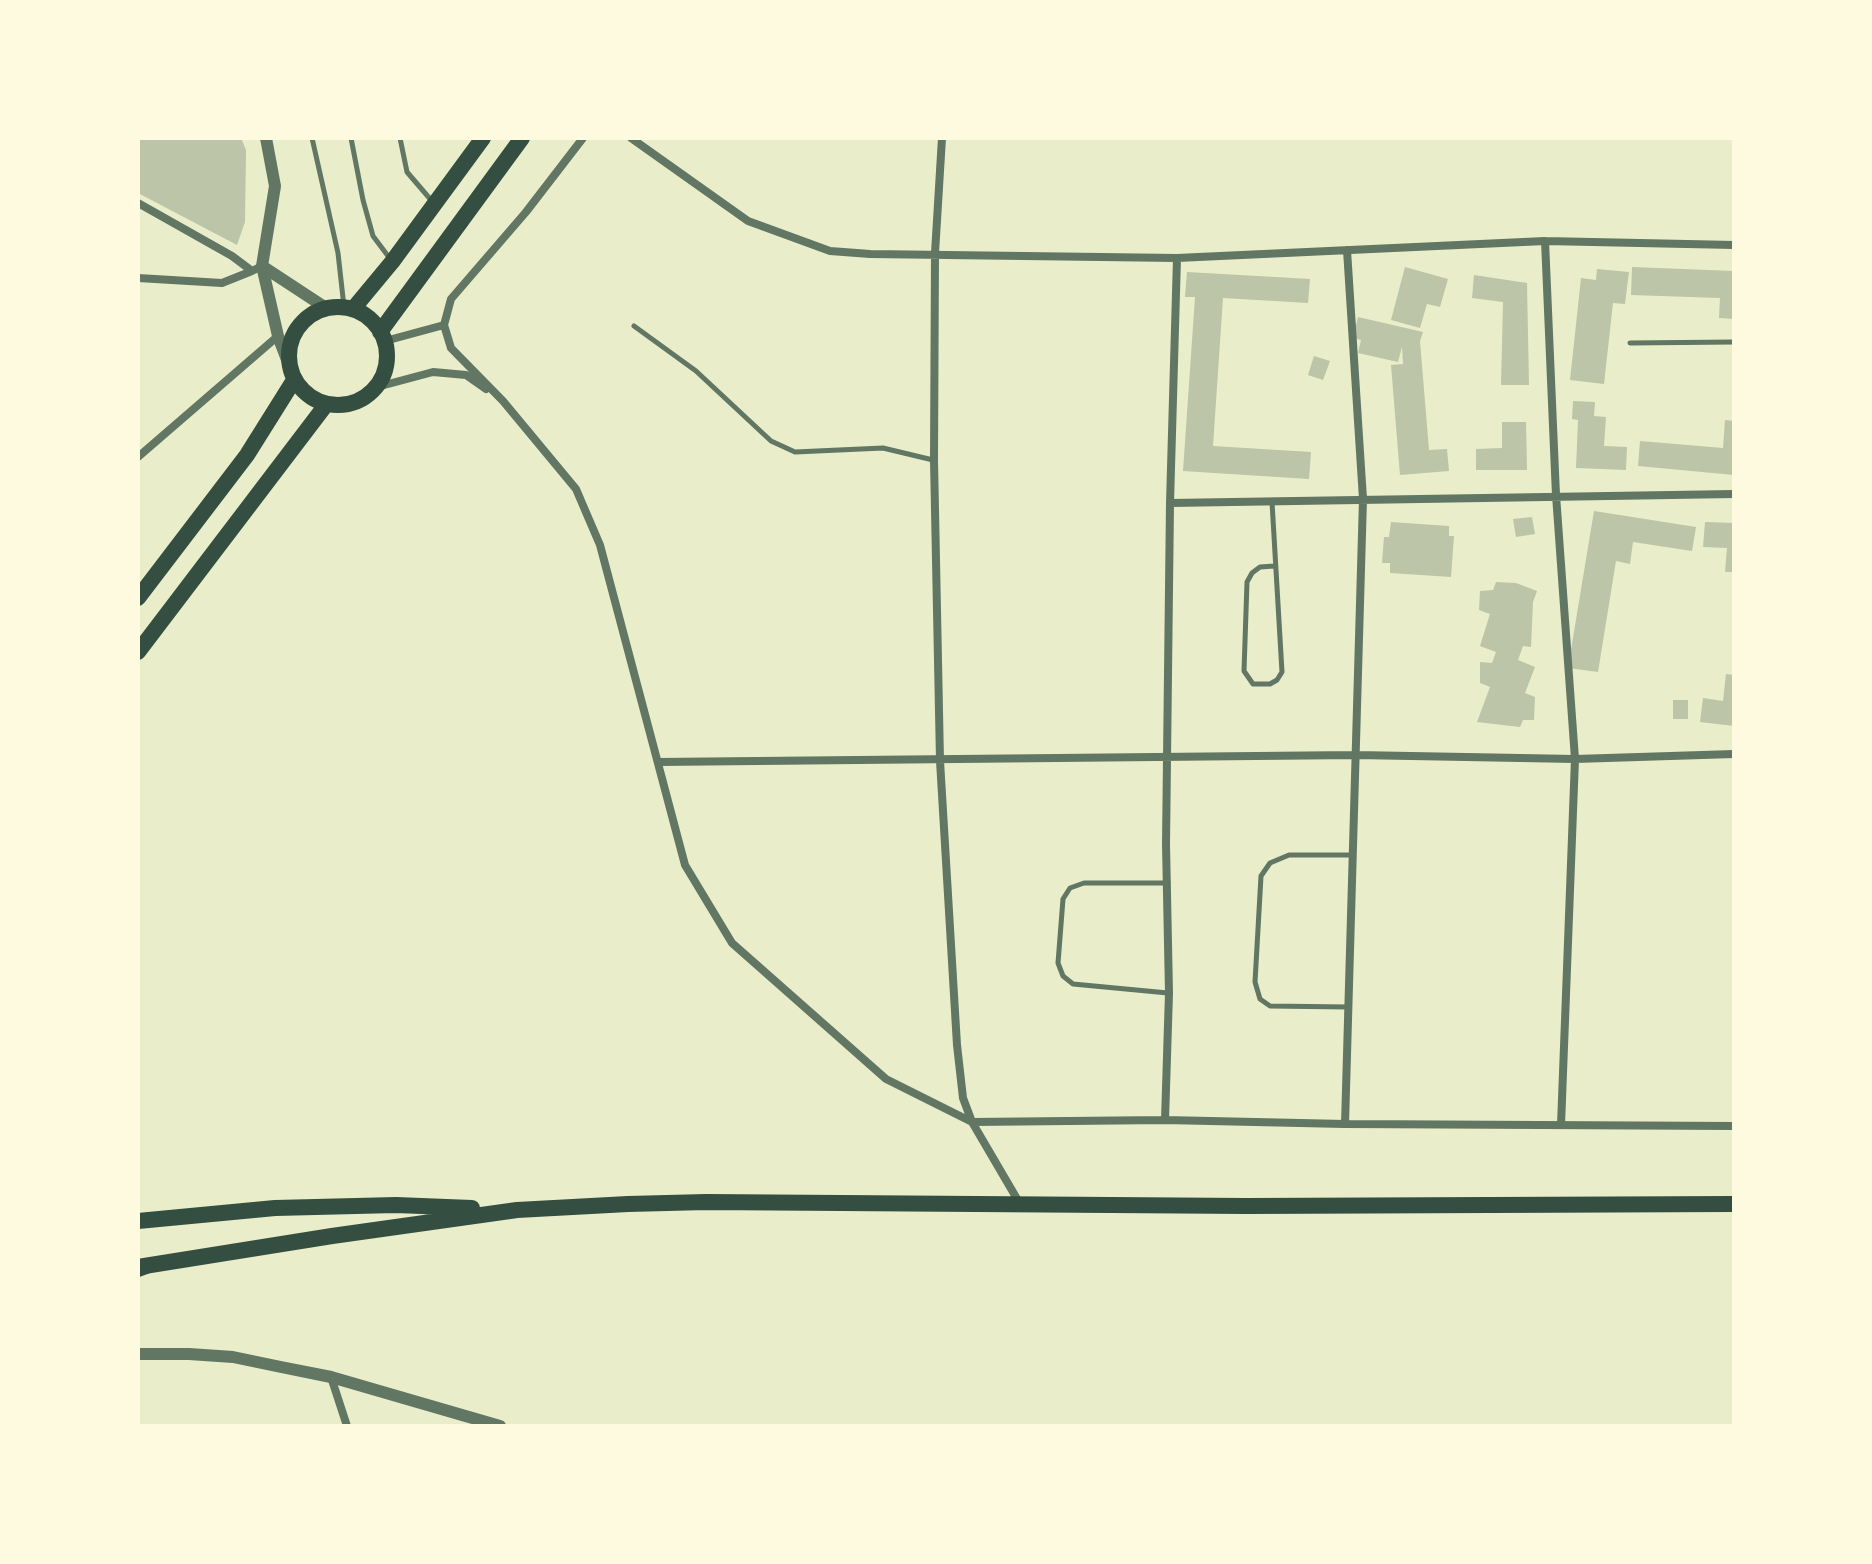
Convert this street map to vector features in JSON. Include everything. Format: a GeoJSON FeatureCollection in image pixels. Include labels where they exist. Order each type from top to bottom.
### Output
{"type":"FeatureCollection","features":[{"type":"Feature","properties":{"kind":"main road"},"geometry":{"type":"LineString","coordinates":[[349,308],[392,262],[483,138]]}},
{"type":"Feature","properties":{"kind":"main road"},"geometry":{"type":"LineString","coordinates":[[383,336],[522,138]]}},
{"type":"Feature","properties":{"kind":"main road"},"geometry":{"type":"LineString","coordinates":[[326,308],[349,308],[377,325],[383,336],[386,365],[377,387],[365,398],[350,405],[325,406],[304,393],[292,372],[289,346],[296,329],[309,315],[326,308]]}},
{"type":"Feature","properties":{"kind":"main road"},"geometry":{"type":"LineString","coordinates":[[138,598],[247,455],[292,372]]}},
{"type":"Feature","properties":{"kind":"main road"},"geometry":{"type":"LineString","coordinates":[[138,652],[325,406]]}},
{"type":"Feature","properties":{"kind":"main road"},"geometry":{"type":"LineString","coordinates":[[141,1268],[517,1210],[628,1204],[1734,1204]]}},
{"type":"Feature","properties":{"kind":"main road"},"geometry":{"type":"LineString","coordinates":[[138,1221],[275,1208],[396,1205],[517,1210]]}},
{"type":"Feature","properties":{"kind":"street"},"geometry":{"type":"LineString","coordinates":[[266,138],[275,186],[257,269],[292,372]]}},
{"type":"Feature","properties":{"kind":"street"},"geometry":{"type":"LineString","coordinates":[[583,138],[526,212],[451,299],[444,325],[451,348],[503,401],[576,489],[600,545],[685,865],[732,943],[886,1079],[972,1122],[1165,1120],[1734,1126]]}},
{"type":"Feature","properties":{"kind":"street"},"geometry":{"type":"LineString","coordinates":[[631,138],[748,221],[830,251],[1177,258],[1545,241],[1734,245]]}},
{"type":"Feature","properties":{"kind":"street"},"geometry":{"type":"LineString","coordinates":[[942,138],[935,253],[934,460],[940,761],[957,1045],[963,1098],[972,1122],[1020,1204]]}},
{"type":"Feature","properties":{"kind":"street"},"geometry":{"type":"LineString","coordinates":[[138,203],[326,308]]}},
{"type":"Feature","properties":{"kind":"street"},"geometry":{"type":"LineString","coordinates":[[1545,241],[1556,495],[1575,759],[1561,1125]]}},
{"type":"Feature","properties":{"kind":"street"},"geometry":{"type":"LineString","coordinates":[[1345,1124],[1363,499],[1347,250]]}},
{"type":"Feature","properties":{"kind":"street"},"geometry":{"type":"LineString","coordinates":[[1165,1120],[1169,993],[1170,503],[1177,258]]}},
{"type":"Feature","properties":{"kind":"street"},"geometry":{"type":"LineString","coordinates":[[138,278],[222,283],[257,269]]}},
{"type":"Feature","properties":{"kind":"street"},"geometry":{"type":"LineString","coordinates":[[383,336],[444,325]]}},
{"type":"Feature","properties":{"kind":"street"},"geometry":{"type":"LineString","coordinates":[[138,457],[278,336]]}},
{"type":"Feature","properties":{"kind":"street"},"geometry":{"type":"LineString","coordinates":[[377,387],[433,372],[466,375],[503,401]]}},
{"type":"Feature","properties":{"kind":"street"},"geometry":{"type":"LineString","coordinates":[[1170,503],[1734,494]]}},
{"type":"Feature","properties":{"kind":"street"},"geometry":{"type":"LineString","coordinates":[[658,762],[1356,755],[1575,759],[1734,754]]}},
{"type":"Feature","properties":{"kind":"street"},"geometry":{"type":"LineString","coordinates":[[138,1354],[233,1357],[331,1377],[500,1426]]}},
{"type":"Feature","properties":{"kind":"street"},"geometry":{"type":"LineString","coordinates":[[331,1377],[347,1426]]}},
{"type":"Feature","properties":{"kind":"lane"},"geometry":{"type":"LineString","coordinates":[[312,138],[349,308]]}},
{"type":"Feature","properties":{"kind":"lane"},"geometry":{"type":"LineString","coordinates":[[351,138],[373,236],[392,262]]}},
{"type":"Feature","properties":{"kind":"lane"},"geometry":{"type":"LineString","coordinates":[[400,138],[407,172],[435,203]]}},
{"type":"Feature","properties":{"kind":"lane"},"geometry":{"type":"LineString","coordinates":[[634,326],[696,371],[771,441],[795,452],[883,448],[934,460]]}},
{"type":"Feature","properties":{"kind":"lane"},"geometry":{"type":"LineString","coordinates":[[1630,343],[1734,342]]}},
{"type":"Feature","properties":{"kind":"lane"},"geometry":{"type":"LineString","coordinates":[[1272,501],[1282,672],[1270,684],[1253,684],[1244,671],[1247,582],[1260,567],[1274,566]]}},
{"type":"Feature","properties":{"kind":"lane"},"geometry":{"type":"LineString","coordinates":[[1349,1007],[1270,1006],[1260,999],[1255,982],[1261,876],[1270,863],[1289,855],[1353,855]]}},
{"type":"Feature","properties":{"kind":"lane"},"geometry":{"type":"LineString","coordinates":[[1168,883],[1084,883],[1070,888],[1063,899],[1058,963],[1063,976],[1073,984],[1169,993]]}},
{"type":"Feature","properties":{"kind":"building"},"geometry":{"type":"Polygon","coordinates":[[[138,138],[241,138],[246,150],[245,222],[237,245],[138,193],[138,138]]]}},
{"type":"Feature","properties":{"kind":"building"},"geometry":{"type":"Polygon","coordinates":[[[1405,267],[1448,279],[1440,307],[1427,304],[1420,328],[1391,320],[1405,267]]]}},
{"type":"Feature","properties":{"kind":"building"},"geometry":{"type":"Polygon","coordinates":[[[1632,267],[1734,271],[1734,319],[1719,318],[1720,298],[1631,295],[1632,267]]]}},
{"type":"Feature","properties":{"kind":"building"},"geometry":{"type":"Polygon","coordinates":[[[1597,269],[1629,272],[1625,304],[1613,303],[1604,384],[1570,380],[1581,278],[1596,280],[1597,269]]]}},
{"type":"Feature","properties":{"kind":"building"},"geometry":{"type":"Polygon","coordinates":[[[1187,272],[1310,279],[1308,303],[1223,298],[1213,446],[1311,452],[1309,479],[1183,471],[1195,297],[1185,297],[1187,272]]]}},
{"type":"Feature","properties":{"kind":"building"},"geometry":{"type":"Polygon","coordinates":[[[1474,275],[1527,283],[1529,385],[1501,385],[1503,302],[1472,298],[1474,275]]]}},
{"type":"Feature","properties":{"kind":"building"},"geometry":{"type":"Polygon","coordinates":[[[1358,317],[1423,332],[1420,341],[1429,450],[1447,449],[1449,471],[1400,475],[1391,365],[1403,364],[1402,347],[1398,362],[1358,353],[1361,340],[1353,338],[1358,317]]]}},
{"type":"Feature","properties":{"kind":"building"},"geometry":{"type":"Polygon","coordinates":[[[1314,356],[1330,361],[1323,380],[1308,375],[1314,356]]]}},
{"type":"Feature","properties":{"kind":"building"},"geometry":{"type":"Polygon","coordinates":[[[1573,401],[1595,402],[1594,416],[1606,417],[1604,446],[1627,447],[1626,470],[1576,468],[1578,420],[1572,419],[1573,401]]]}},
{"type":"Feature","properties":{"kind":"building"},"geometry":{"type":"Polygon","coordinates":[[[1725,420],[1734,421],[1734,475],[1638,466],[1640,441],[1723,448],[1725,420]]]}},
{"type":"Feature","properties":{"kind":"building"},"geometry":{"type":"Polygon","coordinates":[[[1502,422],[1526,422],[1527,470],[1476,470],[1476,449],[1502,448],[1502,422]]]}},
{"type":"Feature","properties":{"kind":"building"},"geometry":{"type":"Polygon","coordinates":[[[1594,511],[1696,527],[1692,551],[1633,542],[1630,564],[1616,561],[1598,672],[1568,668],[1594,511]]]}},
{"type":"Feature","properties":{"kind":"building"},"geometry":{"type":"Polygon","coordinates":[[[1532,517],[1535,534],[1516,537],[1513,519],[1532,517]]]}},
{"type":"Feature","properties":{"kind":"building"},"geometry":{"type":"Polygon","coordinates":[[[1391,522],[1449,526],[1449,536],[1454,536],[1451,577],[1390,573],[1390,563],[1382,563],[1384,537],[1389,537],[1391,522]]]}},
{"type":"Feature","properties":{"kind":"building"},"geometry":{"type":"Polygon","coordinates":[[[1705,522],[1734,523],[1734,572],[1725,572],[1727,548],[1703,547],[1705,522]]]}},
{"type":"Feature","properties":{"kind":"building"},"geometry":{"type":"Polygon","coordinates":[[[1496,582],[1516,583],[1537,591],[1533,602],[1531,647],[1523,646],[1518,660],[1535,667],[1525,693],[1535,697],[1534,720],[1523,720],[1520,727],[1477,722],[1490,687],[1480,683],[1480,662],[1492,663],[1496,652],[1480,646],[1490,614],[1479,610],[1480,591],[1493,590],[1496,582]]]}},
{"type":"Feature","properties":{"kind":"building"},"geometry":{"type":"Polygon","coordinates":[[[1726,674],[1734,675],[1734,726],[1700,722],[1703,698],[1723,701],[1726,674]]]}},
{"type":"Feature","properties":{"kind":"building"},"geometry":{"type":"Polygon","coordinates":[[[1673,700],[1688,700],[1688,719],[1673,719],[1673,700]]]}}]}
